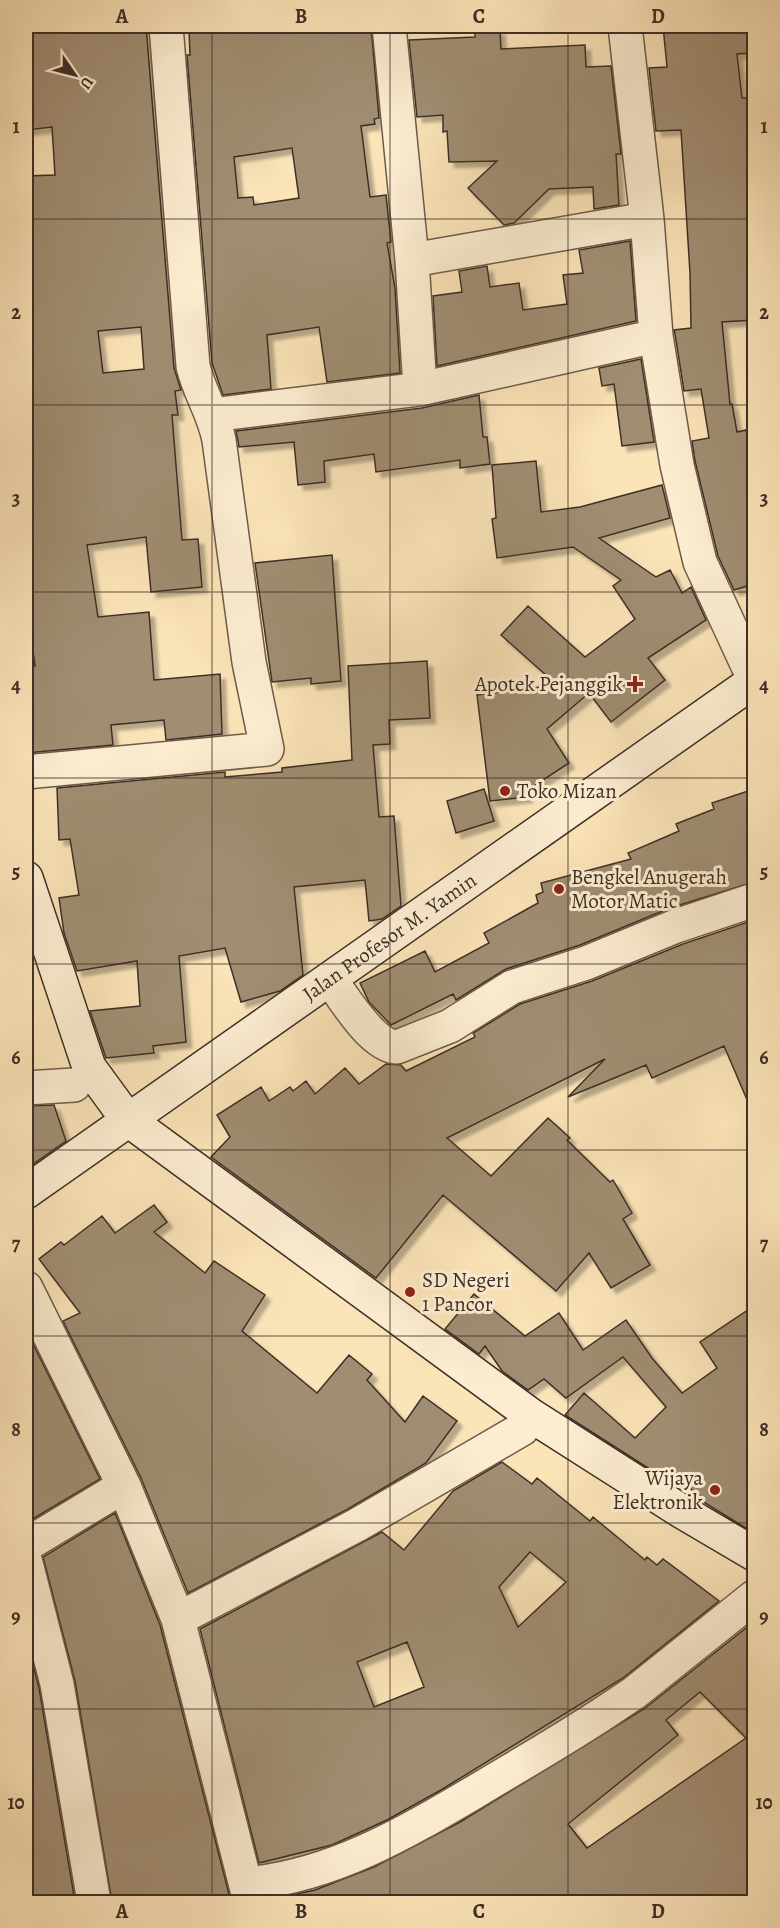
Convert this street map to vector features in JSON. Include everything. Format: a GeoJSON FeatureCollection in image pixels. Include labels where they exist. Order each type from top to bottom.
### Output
{"type":"FeatureCollection","features":[{"type":"Feature","properties":{"kind":"street"},"geometry":{"type":"LineString","coordinates":[[26,772],[267,749],[249,662],[219,440],[212,415],[197,386],[193,366],[166,26]]}},
{"type":"Feature","properties":{"kind":"street"},"geometry":{"type":"LineString","coordinates":[[389,26],[412,260],[420,389]]}},
{"type":"Feature","properties":{"kind":"street"},"geometry":{"type":"LineString","coordinates":[[625,26],[647,219],[656,336],[677,465],[700,562],[754,680]]}},
{"type":"Feature","properties":{"kind":"street"},"geometry":{"type":"LineString","coordinates":[[412,260],[647,219]]}},
{"type":"Feature","properties":{"kind":"street"},"geometry":{"type":"LineString","coordinates":[[212,415],[420,389],[656,336]]}},
{"type":"Feature","properties":{"kind":"street","name":"Jalan Profesor M. Yamin"},"geometry":{"type":"LineString","coordinates":[[26,1192],[118,1125],[330,979],[754,680]]}},
{"type":"Feature","properties":{"kind":"street"},"geometry":{"type":"LineString","coordinates":[[26,878],[89,1067],[118,1125],[141,1158],[522,1429],[676,1519],[754,1554]]}},
{"type":"Feature","properties":{"kind":"street"},"geometry":{"type":"LineString","coordinates":[[330,979],[373,1035],[388,1047],[397,1047],[450,1026],[512,987],[586,963],[676,926],[754,900]]}},
{"type":"Feature","properties":{"kind":"street"},"geometry":{"type":"LineString","coordinates":[[26,942],[74,1085],[118,1125],[754,1573]]}},
{"type":"Feature","properties":{"kind":"street"},"geometry":{"type":"LineString","coordinates":[[26,1088],[74,1085]]}},
{"type":"Feature","properties":{"kind":"street"},"geometry":{"type":"LineString","coordinates":[[26,1288],[124,1486],[178,1619],[248,1893],[344,1861],[398,1838],[634,1693],[754,1597]]}},
{"type":"Feature","properties":{"kind":"street"},"geometry":{"type":"LineString","coordinates":[[178,1619],[357,1525],[522,1429]]}},
{"type":"Feature","properties":{"kind":"street"},"geometry":{"type":"LineString","coordinates":[[26,1545],[124,1486]]}},
{"type":"Feature","properties":{"kind":"street"},"geometry":{"type":"LineString","coordinates":[[26,1563],[57,1684],[94,1902]]}},
{"type":"Feature","properties":{"kind":"building"},"geometry":{"type":"Polygon","coordinates":[[[26,26],[146,26],[174,368],[181,390],[175,391],[178,415],[172,415],[182,540],[198,539],[202,587],[151,592],[146,537],[87,545],[98,617],[149,612],[154,680],[220,674],[222,734],[166,740],[164,720],[111,725],[113,745],[26,753],[26,668],[35,666],[26,600],[26,278],[29,278],[26,176],[55,175],[52,127],[26,130],[26,26]],[[141,327],[98,331],[103,373],[144,369],[141,327]]]}},
{"type":"Feature","properties":{"kind":"building"},"geometry":{"type":"Polygon","coordinates":[[[371,26],[379,118],[374,119],[375,124],[361,126],[370,197],[386,195],[391,242],[387,243],[395,288],[400,373],[327,382],[319,327],[267,335],[271,389],[223,395],[212,363],[187,55],[190,55],[189,28],[371,26]],[[292,148],[234,157],[238,198],[253,197],[254,205],[299,198],[292,148]]]}},
{"type":"Feature","properties":{"kind":"building"},"geometry":{"type":"Polygon","coordinates":[[[663,26],[747,26],[750,53],[737,54],[742,98],[754,98],[754,320],[722,322],[730,404],[732,404],[737,432],[746,430],[754,471],[754,584],[734,590],[718,556],[695,461],[692,441],[709,438],[701,389],[684,391],[674,330],[691,328],[690,273],[681,130],[656,131],[649,68],[667,67],[663,26]]]}},
{"type":"Feature","properties":{"kind":"building"},"geometry":{"type":"Polygon","coordinates":[[[500,29],[501,49],[585,45],[586,67],[611,66],[621,154],[616,154],[619,205],[594,209],[593,187],[549,189],[514,223],[504,225],[468,188],[497,161],[449,162],[447,131],[443,132],[443,115],[417,117],[409,40],[475,37],[475,30],[500,29]]]}},
{"type":"Feature","properties":{"kind":"building"},"geometry":{"type":"Polygon","coordinates":[[[630,241],[636,321],[437,366],[433,296],[462,292],[459,271],[487,266],[490,287],[519,283],[523,310],[567,304],[563,275],[583,273],[579,250],[630,241]]]}},
{"type":"Feature","properties":{"kind":"building"},"geometry":{"type":"Polygon","coordinates":[[[641,359],[654,442],[622,446],[614,384],[602,386],[599,368],[641,359]]]}},
{"type":"Feature","properties":{"kind":"building"},"geometry":{"type":"Polygon","coordinates":[[[479,395],[483,437],[487,437],[490,464],[460,468],[460,460],[376,472],[374,454],[324,461],[325,482],[298,485],[294,442],[239,447],[236,431],[422,408],[479,395]]]}},
{"type":"Feature","properties":{"kind":"building"},"geometry":{"type":"Polygon","coordinates":[[[536,461],[541,512],[580,507],[662,485],[670,518],[599,538],[656,577],[670,570],[682,593],[691,587],[706,620],[648,658],[665,680],[611,722],[589,693],[547,729],[569,763],[526,791],[527,797],[490,801],[477,695],[557,685],[501,635],[528,606],[585,657],[635,619],[613,586],[621,580],[573,547],[497,558],[492,519],[496,518],[492,465],[536,461]]]}},
{"type":"Feature","properties":{"kind":"building"},"geometry":{"type":"Polygon","coordinates":[[[332,555],[341,681],[311,684],[311,678],[272,682],[255,563],[332,555]]]}},
{"type":"Feature","properties":{"kind":"building"},"geometry":{"type":"Polygon","coordinates":[[[427,661],[430,718],[389,720],[390,744],[373,745],[379,817],[394,816],[401,906],[382,919],[369,921],[365,880],[294,887],[303,975],[280,991],[241,1002],[225,948],[179,956],[186,1042],[153,1046],[154,1053],[106,1058],[90,1011],[140,1006],[137,961],[77,971],[64,933],[59,898],[79,895],[70,839],[59,840],[57,788],[225,772],[225,777],[282,772],[282,768],[352,760],[348,666],[427,661]]]}},
{"type":"Feature","properties":{"kind":"building"},"geometry":{"type":"Polygon","coordinates":[[[484,789],[494,821],[456,833],[447,801],[484,789]]]}},
{"type":"Feature","properties":{"kind":"building"},"geometry":{"type":"Polygon","coordinates":[[[754,789],[754,882],[670,908],[580,945],[506,969],[456,1000],[453,994],[391,1025],[369,1002],[360,983],[425,951],[435,972],[489,943],[484,933],[538,903],[536,895],[543,892],[541,883],[631,859],[628,853],[679,831],[676,824],[714,809],[712,803],[754,789]]]}},
{"type":"Feature","properties":{"kind":"building"},"geometry":{"type":"Polygon","coordinates":[[[754,920],[754,1116],[724,1046],[652,1078],[646,1065],[568,1097],[605,1059],[447,1138],[491,1176],[548,1118],[570,1138],[567,1140],[610,1182],[613,1180],[632,1213],[623,1219],[650,1265],[611,1288],[589,1253],[556,1291],[443,1195],[376,1278],[211,1157],[230,1137],[217,1115],[261,1087],[269,1101],[290,1087],[293,1091],[306,1081],[315,1094],[345,1068],[359,1084],[386,1064],[401,1065],[406,1071],[475,1037],[473,1033],[520,1004],[592,981],[683,944],[754,920]]]}},
{"type":"Feature","properties":{"kind":"building"},"geometry":{"type":"Polygon","coordinates":[[[54,1105],[66,1141],[26,1169],[26,1106],[54,1105]]]}},
{"type":"Feature","properties":{"kind":"building"},"geometry":{"type":"Polygon","coordinates":[[[154,1205],[167,1222],[154,1232],[205,1273],[214,1261],[265,1295],[242,1331],[317,1393],[349,1355],[372,1374],[367,1380],[405,1422],[423,1396],[457,1421],[426,1463],[348,1509],[188,1593],[141,1478],[63,1321],[80,1313],[39,1259],[61,1242],[64,1245],[102,1216],[115,1233],[154,1205]]]}},
{"type":"Feature","properties":{"kind":"building"},"geometry":{"type":"Polygon","coordinates":[[[474,1294],[525,1336],[559,1313],[583,1350],[626,1320],[652,1358],[682,1393],[717,1368],[700,1342],[754,1306],[754,1533],[705,1503],[679,1477],[673,1484],[565,1415],[584,1393],[635,1438],[666,1407],[623,1357],[566,1398],[544,1379],[528,1390],[502,1371],[485,1346],[479,1354],[445,1329],[474,1294]]]}},
{"type":"Feature","properties":{"kind":"building"},"geometry":{"type":"Polygon","coordinates":[[[30,1338],[100,1479],[26,1523],[26,1340],[30,1338]]]}},
{"type":"Feature","properties":{"kind":"building"},"geometry":{"type":"Polygon","coordinates":[[[502,1462],[532,1484],[537,1478],[590,1521],[593,1517],[645,1560],[647,1557],[657,1565],[663,1559],[719,1601],[623,1678],[441,1790],[387,1820],[332,1845],[259,1863],[200,1629],[382,1532],[404,1550],[453,1491],[502,1462]],[[530,1552],[499,1587],[518,1627],[566,1582],[530,1552]],[[407,1642],[357,1662],[374,1707],[424,1687],[407,1642]]]}},
{"type":"Feature","properties":{"kind":"building"},"geometry":{"type":"Polygon","coordinates":[[[115,1513],[160,1625],[231,1902],[112,1902],[75,1681],[43,1557],[115,1513]]]}},
{"type":"Feature","properties":{"kind":"building"},"geometry":{"type":"Polygon","coordinates":[[[746,1628],[754,1634],[754,1902],[268,1902],[268,1900],[315,1890],[374,1867],[460,1822],[644,1709],[746,1628]],[[700,1692],[666,1720],[678,1735],[568,1824],[587,1848],[746,1738],[700,1692]]]}},
{"type":"Feature","properties":{"kind":"building"},"geometry":{"type":"Polygon","coordinates":[[[26,1637],[39,1688],[75,1902],[26,1902],[26,1637]]]}},
{"type":"Feature","properties":{"kind":"place","name":"Apotek Pejanggik"},"geometry":{"type":"Point","coordinates":[635,684]}},
{"type":"Feature","properties":{"kind":"place","name":"Toko Mizan"},"geometry":{"type":"Point","coordinates":[505,791]}},
{"type":"Feature","properties":{"kind":"place","name":"Bengkel Anugerah Motor Matic"},"geometry":{"type":"Point","coordinates":[559,889]}},
{"type":"Feature","properties":{"kind":"place","name":"SD Negeri 1 Pancor"},"geometry":{"type":"Point","coordinates":[410,1292]}},
{"type":"Feature","properties":{"kind":"place","name":"Wijaya Elektronik"},"geometry":{"type":"Point","coordinates":[715,1490]}}]}
